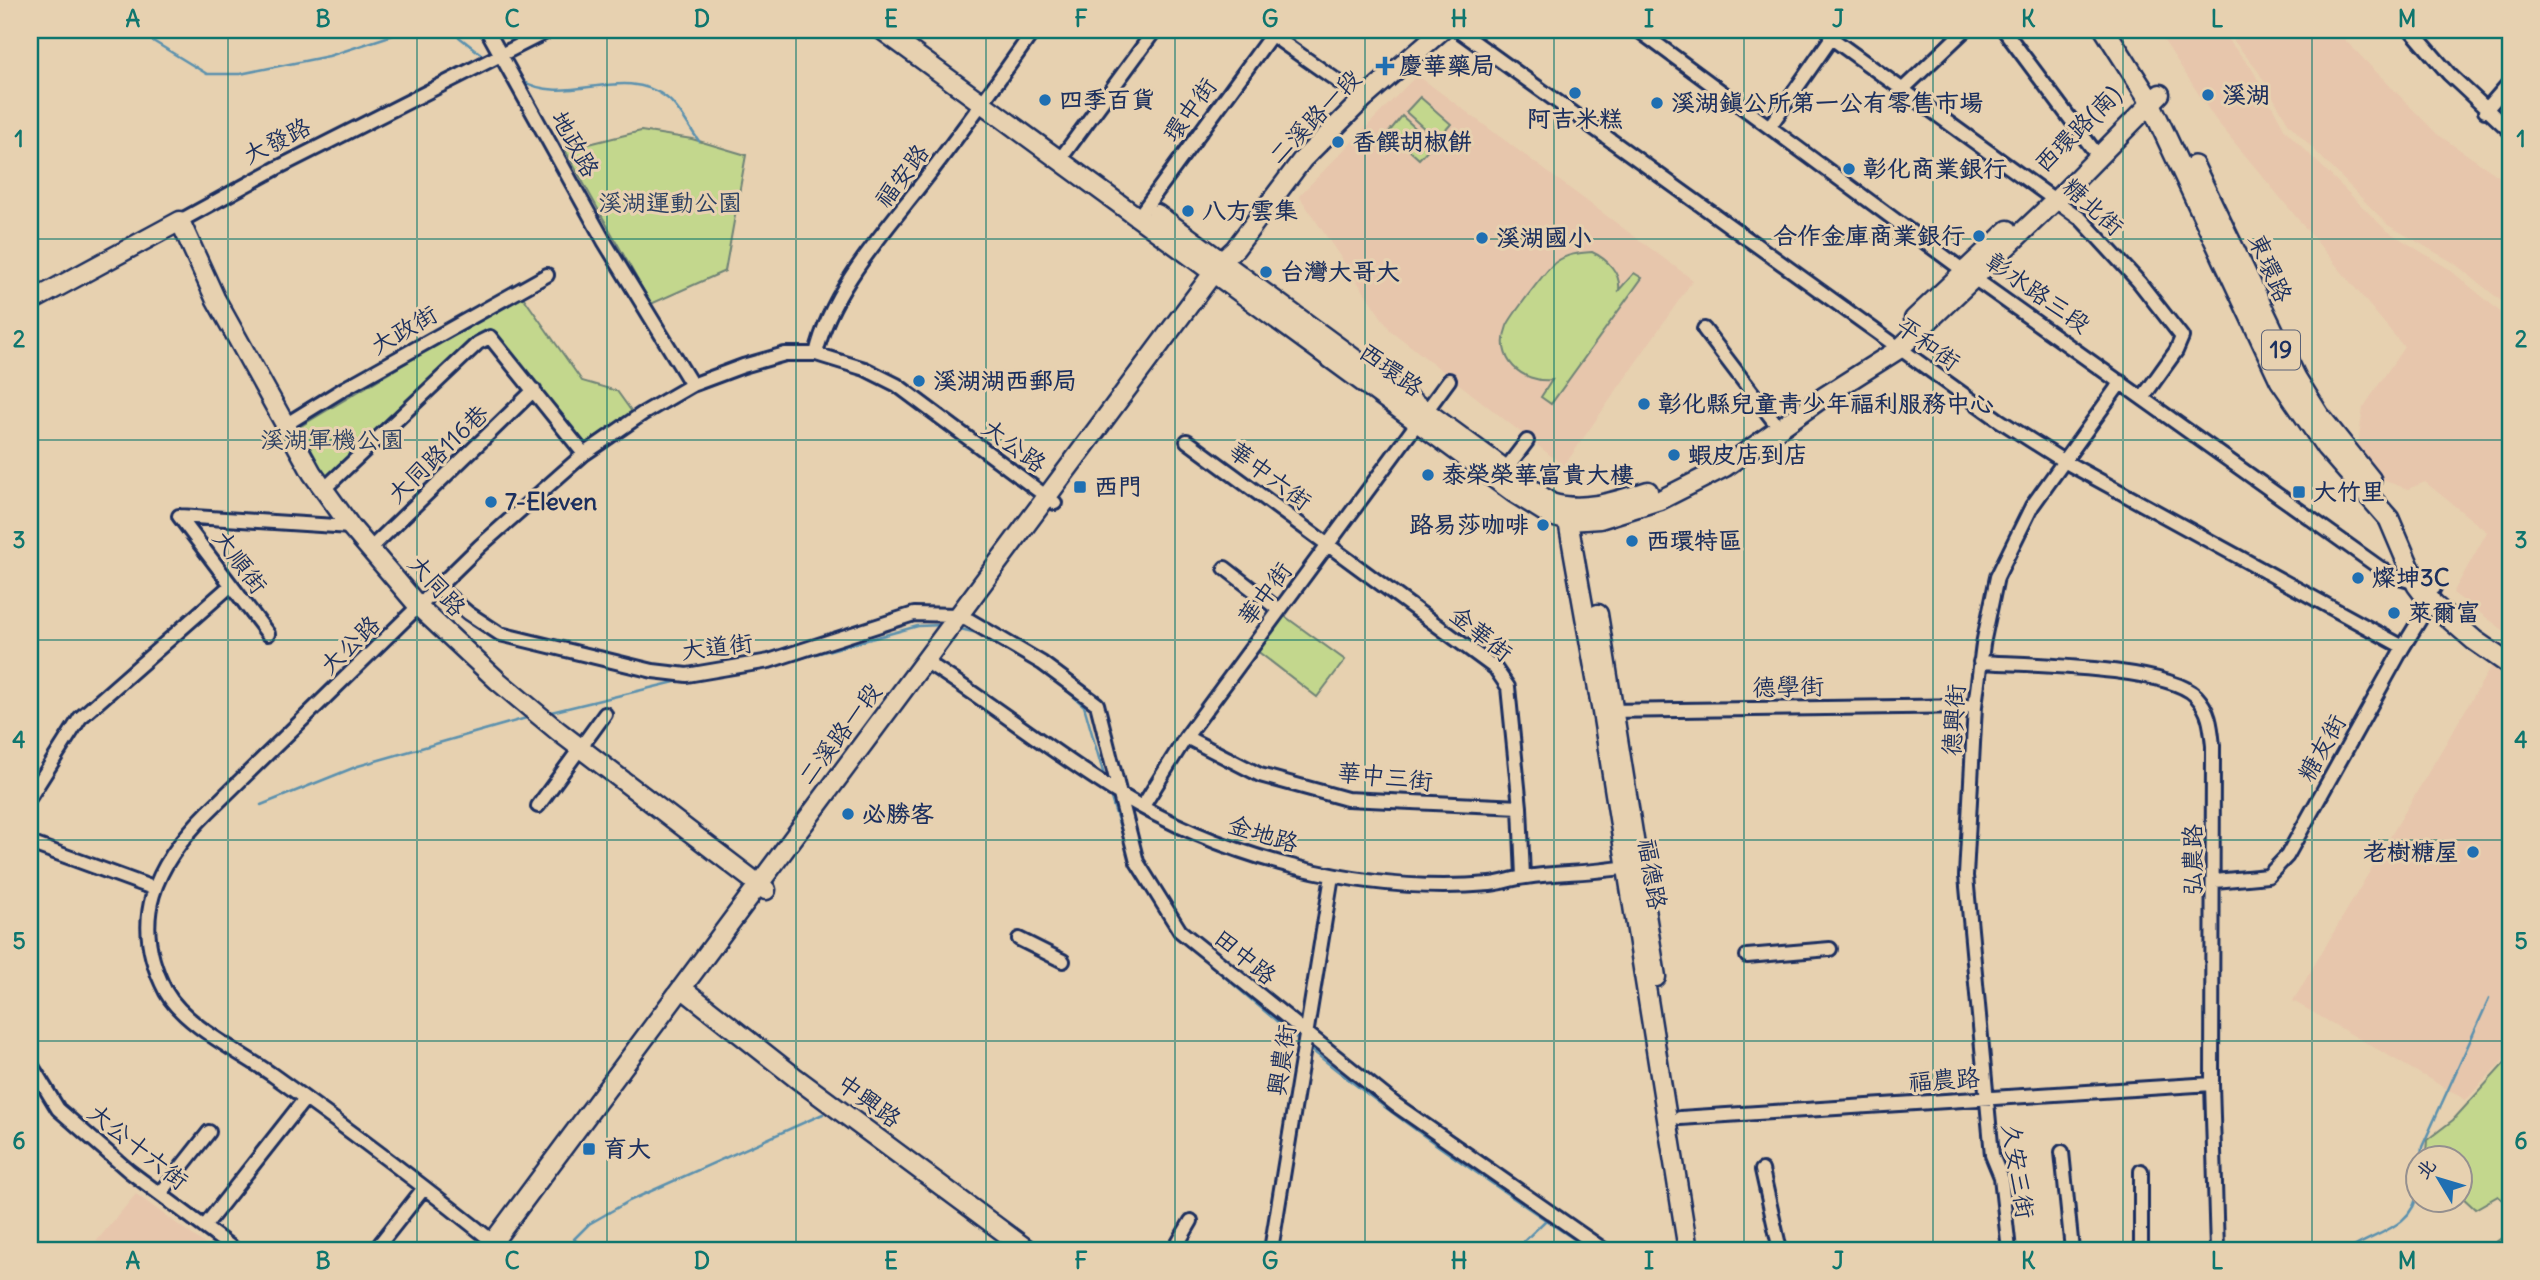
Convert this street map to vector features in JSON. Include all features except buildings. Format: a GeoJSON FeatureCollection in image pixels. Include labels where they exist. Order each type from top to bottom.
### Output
{"type":"FeatureCollection","features":[{"type":"Feature","properties":{"kind":"main road","name":"東環路"},"geometry":{"type":"LineString","coordinates":[[2105,30],[2153,98]]}},
{"type":"Feature","properties":{"kind":"main road","name":"東環路"},"geometry":{"type":"LineString","coordinates":[[2120,30],[2280,380],[2326,447],[2389,519],[2430,592]]}},
{"type":"Feature","properties":{"kind":"main road","name":"彰水路三段"},"geometry":{"type":"LineString","coordinates":[[2430,592],[2474,640],[2510,665]]}},
{"type":"Feature","properties":{"kind":"main road","name":"19"},"geometry":{"type":"LineString","coordinates":[[2430,592],[2510,650]]}},
{"type":"Feature","properties":{"kind":"street","name":"地政路"},"geometry":{"type":"LineString","coordinates":[[487,30],[604,241],[692,385]]}},
{"type":"Feature","properties":{"kind":"street","name":"大發路"},"geometry":{"type":"LineString","coordinates":[[30,302],[265,174],[550,30]]}},
{"type":"Feature","properties":{"kind":"street","name":"西環路"},"geometry":{"type":"LineString","coordinates":[[882,30],[903,33],[1142,211],[1225,265],[1422,416],[1535,507],[1573,514],[1659,488],[1721,456],[1773,420],[1894,346]]}},
{"type":"Feature","properties":{"kind":"street","name":"福安路"},"geometry":{"type":"LineString","coordinates":[[816,354],[821,331],[852,279],[988,97],[1034,30]]}},
{"type":"Feature","properties":{"kind":"street"},"geometry":{"type":"LineString","coordinates":[[1064,153],[1155,30]]}},
{"type":"Feature","properties":{"kind":"street","name":"二溪路一段"},"geometry":{"type":"LineString","coordinates":[[496,1248],[1302,160],[1363,99],[1442,30]]}},
{"type":"Feature","properties":{"kind":"street","name":"平和街"},"geometry":{"type":"LineString","coordinates":[[1458,30],[1894,346],[2062,460],[2403,647]]}},
{"type":"Feature","properties":{"kind":"street","name":"彰水路三段"},"geometry":{"type":"LineString","coordinates":[[1638,30],[1970,275],[2380,568],[2430,592]]}},
{"type":"Feature","properties":{"kind":"street"},"geometry":{"type":"LineString","coordinates":[[1903,89],[1965,30]]}},
{"type":"Feature","properties":{"kind":"street"},"geometry":{"type":"LineString","coordinates":[[2004,30],[2095,153]]}},
{"type":"Feature","properties":{"kind":"street"},"geometry":{"type":"LineString","coordinates":[[2411,30],[2485,111],[2510,131]]}},
{"type":"Feature","properties":{"kind":"street"},"geometry":{"type":"LineString","coordinates":[[1270,31],[1363,99]]}},
{"type":"Feature","properties":{"kind":"street","name":"環中街"},"geometry":{"type":"LineString","coordinates":[[1142,211],[1270,31]]}},
{"type":"Feature","properties":{"kind":"street"},"geometry":{"type":"LineString","coordinates":[[1770,127],[1833,33]]}},
{"type":"Feature","properties":{"kind":"street","name":"糖北街"},"geometry":{"type":"LineString","coordinates":[[1833,33],[1903,89],[2081,219],[2140,282],[2182,337],[2176,351],[2143,397]]}},
{"type":"Feature","properties":{"kind":"street"},"geometry":{"type":"LineString","coordinates":[[2485,111],[2510,82]]}},
{"type":"Feature","properties":{"kind":"street","name":"西環路(南)"},"geometry":{"type":"LineString","coordinates":[[1894,346],[2153,98]]}},
{"type":"Feature","properties":{"kind":"street","name":"大同路"},"geometry":{"type":"LineString","coordinates":[[180,221],[215,298],[323,490],[420,608],[538,715],[762,888]]}},
{"type":"Feature","properties":{"kind":"street","name":"大政街"},"geometry":{"type":"LineString","coordinates":[[285,425],[458,323],[547,275]]}},
{"type":"Feature","properties":{"kind":"street"},"geometry":{"type":"LineString","coordinates":[[1704,329],[1773,420]]}},
{"type":"Feature","properties":{"kind":"street"},"geometry":{"type":"LineString","coordinates":[[323,490],[478,343],[490,337],[584,454]]}},
{"type":"Feature","properties":{"kind":"street"},"geometry":{"type":"LineString","coordinates":[[1573,514],[1600,519],[1660,500],[1725,467],[1894,346]]}},
{"type":"Feature","properties":{"kind":"street","name":"大公路"},"geometry":{"type":"LineString","coordinates":[[496,1248],[424,1188],[179,1010],[167,993],[149,940],[153,888],[169,857],[189,831],[480,547],[584,454],[692,385],[785,354],[816,354],[850,362],[897,385],[1051,499]]}},
{"type":"Feature","properties":{"kind":"street","name":"華中街"},"geometry":{"type":"LineString","coordinates":[[1143,806],[1186,737],[1449,380]]}},
{"type":"Feature","properties":{"kind":"street","name":"德興街"},"geometry":{"type":"LineString","coordinates":[[1986,1098],[1966,876],[1975,706],[1980,662],[1997,577],[2032,506],[2062,460],[2120,382]]}},
{"type":"Feature","properties":{"kind":"street","name":"大同路116巷"},"geometry":{"type":"LineString","coordinates":[[371,548],[534,390]]}},
{"type":"Feature","properties":{"kind":"street","name":"西環路"},"geometry":{"type":"LineString","coordinates":[[1422,416],[1551,503],[1573,514]]}},
{"type":"Feature","properties":{"kind":"street","name":"華中六街"},"geometry":{"type":"LineString","coordinates":[[1187,441],[1327,546]]}},
{"type":"Feature","properties":{"kind":"street"},"geometry":{"type":"LineString","coordinates":[[1505,470],[1527,441]]}},
{"type":"Feature","properties":{"kind":"street","name":"福德路"},"geometry":{"type":"LineString","coordinates":[[1573,514],[1609,711],[1688,1250]]}},
{"type":"Feature","properties":{"kind":"street","name":"大順街"},"geometry":{"type":"LineString","coordinates":[[268,634],[178,516],[351,527]]}},
{"type":"Feature","properties":{"kind":"street","name":"金華街"},"geometry":{"type":"LineString","coordinates":[[1327,546],[1503,676],[1508,687],[1520,807]]}},
{"type":"Feature","properties":{"kind":"street"},"geometry":{"type":"LineString","coordinates":[[1225,568],[1279,610]]}},
{"type":"Feature","properties":{"kind":"street"},"geometry":{"type":"LineString","coordinates":[[30,797],[80,718],[230,586]]}},
{"type":"Feature","properties":{"kind":"street","name":"大道街"},"geometry":{"type":"LineString","coordinates":[[439,588],[468,613],[500,634],[653,671],[687,675],[769,662],[914,614],[959,624]]}},
{"type":"Feature","properties":{"kind":"street","name":"糖友街"},"geometry":{"type":"LineString","coordinates":[[2215,881],[2268,876],[2287,856],[2403,647],[2430,592]]}},
{"type":"Feature","properties":{"kind":"street","name":"田中路"},"geometry":{"type":"LineString","coordinates":[[959,624],[1042,663],[1097,704],[1137,862],[1180,931],[1461,1153],[1604,1250]]}},
{"type":"Feature","properties":{"kind":"street","name":"弘農路"},"geometry":{"type":"LineString","coordinates":[[1980,662],[2133,674],[2168,680],[2195,695],[2209,716],[2213,746],[2215,881],[2212,1084],[2217,1250]]}},
{"type":"Feature","properties":{"kind":"street","name":"金地路"},"geometry":{"type":"LineString","coordinates":[[929,664],[1119,793],[1219,843],[1251,855],[1332,876],[1444,886],[1493,884],[1523,877],[1632,866]]}},
{"type":"Feature","properties":{"kind":"street","name":"德學街"},"geometry":{"type":"LineString","coordinates":[[1609,711],[1975,706]]}},
{"type":"Feature","properties":{"kind":"street"},"geometry":{"type":"LineString","coordinates":[[538,806],[605,714]]}},
{"type":"Feature","properties":{"kind":"street","name":"華中三街"},"geometry":{"type":"LineString","coordinates":[[1186,737],[1260,775],[1347,799],[1520,807]]}},
{"type":"Feature","properties":{"kind":"street"},"geometry":{"type":"LineString","coordinates":[[1520,807],[1523,877]]}},
{"type":"Feature","properties":{"kind":"street"},"geometry":{"type":"LineString","coordinates":[[30,843],[153,888]]}},
{"type":"Feature","properties":{"kind":"street","name":"福德路"},"geometry":{"type":"LineString","coordinates":[[1632,866],[1680,1118],[1697,1250]]}},
{"type":"Feature","properties":{"kind":"street","name":"興農街"},"geometry":{"type":"LineString","coordinates":[[1271,1250],[1332,876]]}},
{"type":"Feature","properties":{"kind":"street"},"geometry":{"type":"LineString","coordinates":[[1019,939],[1063,961]]}},
{"type":"Feature","properties":{"kind":"street"},"geometry":{"type":"LineString","coordinates":[[1747,956],[1830,949]]}},
{"type":"Feature","properties":{"kind":"street","name":"中興路"},"geometry":{"type":"LineString","coordinates":[[687,992],[796,1078],[1028,1250]]}},
{"type":"Feature","properties":{"kind":"street","name":"大公十六街"},"geometry":{"type":"LineString","coordinates":[[30,1063],[58,1109],[160,1194],[235,1250]]}},
{"type":"Feature","properties":{"kind":"street","name":"福農路"},"geometry":{"type":"LineString","coordinates":[[1680,1118],[2212,1084]]}},
{"type":"Feature","properties":{"kind":"street","name":"久安三街"},"geometry":{"type":"LineString","coordinates":[[1986,1098],[1992,1155],[2001,1177],[2009,1250]]}},
{"type":"Feature","properties":{"kind":"street"},"geometry":{"type":"LineString","coordinates":[[204,1227],[304,1100]]}},
{"type":"Feature","properties":{"kind":"street"},"geometry":{"type":"LineString","coordinates":[[160,1194],[209,1132]]}},
{"type":"Feature","properties":{"kind":"street"},"geometry":{"type":"LineString","coordinates":[[2062,1152],[2072,1250]]}},
{"type":"Feature","properties":{"kind":"street"},"geometry":{"type":"LineString","coordinates":[[1762,1170],[1780,1250]]}},
{"type":"Feature","properties":{"kind":"street"},"geometry":{"type":"LineString","coordinates":[[2141,1171],[2141,1250]]}},
{"type":"Feature","properties":{"kind":"street"},"geometry":{"type":"LineString","coordinates":[[375,1250],[424,1188]]}},
{"type":"Feature","properties":{"kind":"street"},"geometry":{"type":"LineString","coordinates":[[1174,1250],[1191,1221]]}},
{"type":"Feature","properties":{"kind":"shaded area"},"geometry":{"type":"Polygon","coordinates":[[[2157,30],[2220,30],[2252,69],[2285,130],[2386,230],[2449,269],[2510,320],[2510,635],[2453,593],[2487,532],[2425,482],[2408,489],[2382,480],[2366,462],[2358,444],[2363,408],[2404,347],[2215,119],[2157,30]]]}},
{"type":"Feature","properties":{"kind":"shaded area"},"geometry":{"type":"Polygon","coordinates":[[[2225,30],[2347,30],[2346,41],[2437,134],[2510,184],[2510,308],[2454,263],[2388,225],[2288,123],[2258,71],[2225,30]]]}},
{"type":"Feature","properties":{"kind":"shaded area","name":"溪湖國小"},"geometry":{"type":"Polygon","coordinates":[[[1417,75],[1693,280],[1564,466],[1390,330],[1299,196],[1417,75]]]}},
{"type":"Feature","properties":{"kind":"shaded area"},"geometry":{"type":"Polygon","coordinates":[[[2492,665],[2510,678],[2510,1053],[2466,1100],[2293,1001],[2492,665]]]}},
{"type":"Feature","properties":{"kind":"shaded area"},"geometry":{"type":"Polygon","coordinates":[[[136,1194],[213,1250],[89,1250],[136,1194]]]}},
{"type":"Feature","properties":{"kind":"green space"},"geometry":{"type":"Polygon","coordinates":[[[1420,97],[1451,124],[1437,140],[1406,112],[1420,97]]]}},
{"type":"Feature","properties":{"kind":"green space"},"geometry":{"type":"Polygon","coordinates":[[[1402,116],[1433,144],[1419,159],[1389,132],[1402,116]]]}},
{"type":"Feature","properties":{"kind":"green space","name":"溪湖運動公園"},"geometry":{"type":"Polygon","coordinates":[[[641,131],[692,139],[746,155],[725,271],[651,304],[565,150],[641,131]]]}},
{"type":"Feature","properties":{"kind":"green space"},"geometry":{"type":"Polygon","coordinates":[[[1592,252],[1612,267],[1618,278],[1619,290],[1634,273],[1642,278],[1551,404],[1541,397],[1552,380],[1541,380],[1521,373],[1508,358],[1504,349],[1507,326],[1530,292],[1556,262],[1578,253],[1592,252]]]}},
{"type":"Feature","properties":{"kind":"green space","name":"溪湖軍機公園"},"geometry":{"type":"Polygon","coordinates":[[[521,294],[582,381],[617,391],[632,412],[583,445],[488,334],[328,481],[296,429],[521,294]]]}},
{"type":"Feature","properties":{"kind":"green space"},"geometry":{"type":"Polygon","coordinates":[[[1283,615],[1345,660],[1317,697],[1256,650],[1283,615]]]}},
{"type":"Feature","properties":{"kind":"green space"},"geometry":{"type":"Polygon","coordinates":[[[2510,1057],[2510,1207],[2498,1196],[2474,1208],[2474,1144],[2427,1144],[2427,1140],[2453,1120],[2510,1057]]]}},
{"type":"Feature","properties":{"kind":"green space"},"geometry":{"type":"Polygon","coordinates":[[[2510,1232],[2510,1250],[2485,1250],[2510,1232]]]}},
{"type":"Feature","properties":{"kind":"waterway"},"geometry":{"type":"LineString","coordinates":[[135,30],[207,74],[240,74],[329,56],[393,35],[399,30]]}},
{"type":"Feature","properties":{"kind":"waterway"},"geometry":{"type":"LineString","coordinates":[[450,30],[486,58]]}},
{"type":"Feature","properties":{"kind":"waterway"},"geometry":{"type":"LineString","coordinates":[[521,80],[557,90],[614,84],[650,88],[672,102],[699,141]]}},
{"type":"Feature","properties":{"kind":"waterway"},"geometry":{"type":"LineString","coordinates":[[783,663],[918,626],[943,625]]}},
{"type":"Feature","properties":{"kind":"waterway"},"geometry":{"type":"LineString","coordinates":[[956,628],[977,633],[1017,655]]}},
{"type":"Feature","properties":{"kind":"waterway"},"geometry":{"type":"LineString","coordinates":[[547,713],[683,680]]}},
{"type":"Feature","properties":{"kind":"waterway"},"geometry":{"type":"LineString","coordinates":[[1060,684],[1084,706],[1105,779]]}},
{"type":"Feature","properties":{"kind":"waterway"},"geometry":{"type":"LineString","coordinates":[[261,805],[358,766],[530,717]]}},
{"type":"Feature","properties":{"kind":"waterway"},"geometry":{"type":"LineString","coordinates":[[1109,792],[1129,856]]}},
{"type":"Feature","properties":{"kind":"waterway"},"geometry":{"type":"LineString","coordinates":[[1180,939],[1300,1041]]}},
{"type":"Feature","properties":{"kind":"waterway"},"geometry":{"type":"LineString","coordinates":[[2423,1144],[2489,999]]}},
{"type":"Feature","properties":{"kind":"waterway"},"geometry":{"type":"LineString","coordinates":[[1308,1047],[1411,1127],[1590,1250]]}},
{"type":"Feature","properties":{"kind":"waterway"},"geometry":{"type":"LineString","coordinates":[[585,1250],[574,1239],[589,1224],[629,1201],[823,1114]]}},
{"type":"Feature","properties":{"kind":"waterway"},"geometry":{"type":"LineString","coordinates":[[2349,1250],[2391,1228],[2408,1214]]}},
{"type":"Feature","properties":{"kind":"waterway"},"geometry":{"type":"LineString","coordinates":[[1515,1250],[1545,1221]]}},
{"type":"Feature","properties":{"kind":"place","name":"慶華藥局"},"geometry":{"type":"Point","coordinates":[1385,66]}},
{"type":"Feature","properties":{"kind":"place","name":"阿吉米糕"},"geometry":{"type":"Point","coordinates":[1575,93]}},
{"type":"Feature","properties":{"kind":"place","name":"溪湖"},"geometry":{"type":"Point","coordinates":[2208,95]}},
{"type":"Feature","properties":{"kind":"place","name":"四季百貨"},"geometry":{"type":"Point","coordinates":[1045,100]}},
{"type":"Feature","properties":{"kind":"place","name":"溪湖鎮公所第一公有零售市場"},"geometry":{"type":"Point","coordinates":[1657,103]}},
{"type":"Feature","properties":{"kind":"place","name":"香饌胡椒餅"},"geometry":{"type":"Point","coordinates":[1338,142]}},
{"type":"Feature","properties":{"kind":"place","name":"彰化商業銀行"},"geometry":{"type":"Point","coordinates":[1849,169]}},
{"type":"Feature","properties":{"kind":"place","name":"八方雲集"},"geometry":{"type":"Point","coordinates":[1188,211]}},
{"type":"Feature","properties":{"kind":"place","name":"合作金庫商業銀行"},"geometry":{"type":"Point","coordinates":[1979,236]}},
{"type":"Feature","properties":{"kind":"place","name":"溪湖國小"},"geometry":{"type":"Point","coordinates":[1482,238]}},
{"type":"Feature","properties":{"kind":"place","name":"台灣大哥大"},"geometry":{"type":"Point","coordinates":[1266,272]}},
{"type":"Feature","properties":{"kind":"place","name":"溪湖湖西郵局"},"geometry":{"type":"Point","coordinates":[919,381]}},
{"type":"Feature","properties":{"kind":"place","name":"彰化縣兒童青少年福利服務中心"},"geometry":{"type":"Point","coordinates":[1644,404]}},
{"type":"Feature","properties":{"kind":"place","name":"蝦皮店到店"},"geometry":{"type":"Point","coordinates":[1674,455]}},
{"type":"Feature","properties":{"kind":"place","name":"泰榮榮華富貴大樓"},"geometry":{"type":"Point","coordinates":[1428,475]}},
{"type":"Feature","properties":{"kind":"place","name":"西門"},"geometry":{"type":"Point","coordinates":[1080,487]}},
{"type":"Feature","properties":{"kind":"place","name":"大竹里"},"geometry":{"type":"Point","coordinates":[2299,492]}},
{"type":"Feature","properties":{"kind":"place","name":"7-Eleven"},"geometry":{"type":"Point","coordinates":[491,502]}},
{"type":"Feature","properties":{"kind":"place","name":"路易莎咖啡"},"geometry":{"type":"Point","coordinates":[1543,525]}},
{"type":"Feature","properties":{"kind":"place","name":"西環特區"},"geometry":{"type":"Point","coordinates":[1632,541]}},
{"type":"Feature","properties":{"kind":"place","name":"燦坤3C"},"geometry":{"type":"Point","coordinates":[2358,578]}},
{"type":"Feature","properties":{"kind":"place","name":"萊爾富"},"geometry":{"type":"Point","coordinates":[2394,613]}},
{"type":"Feature","properties":{"kind":"place","name":"必勝客"},"geometry":{"type":"Point","coordinates":[848,814]}},
{"type":"Feature","properties":{"kind":"place","name":"老樹糖屋"},"geometry":{"type":"Point","coordinates":[2473,852]}},
{"type":"Feature","properties":{"kind":"place","name":"育大"},"geometry":{"type":"Point","coordinates":[589,1149]}}]}
